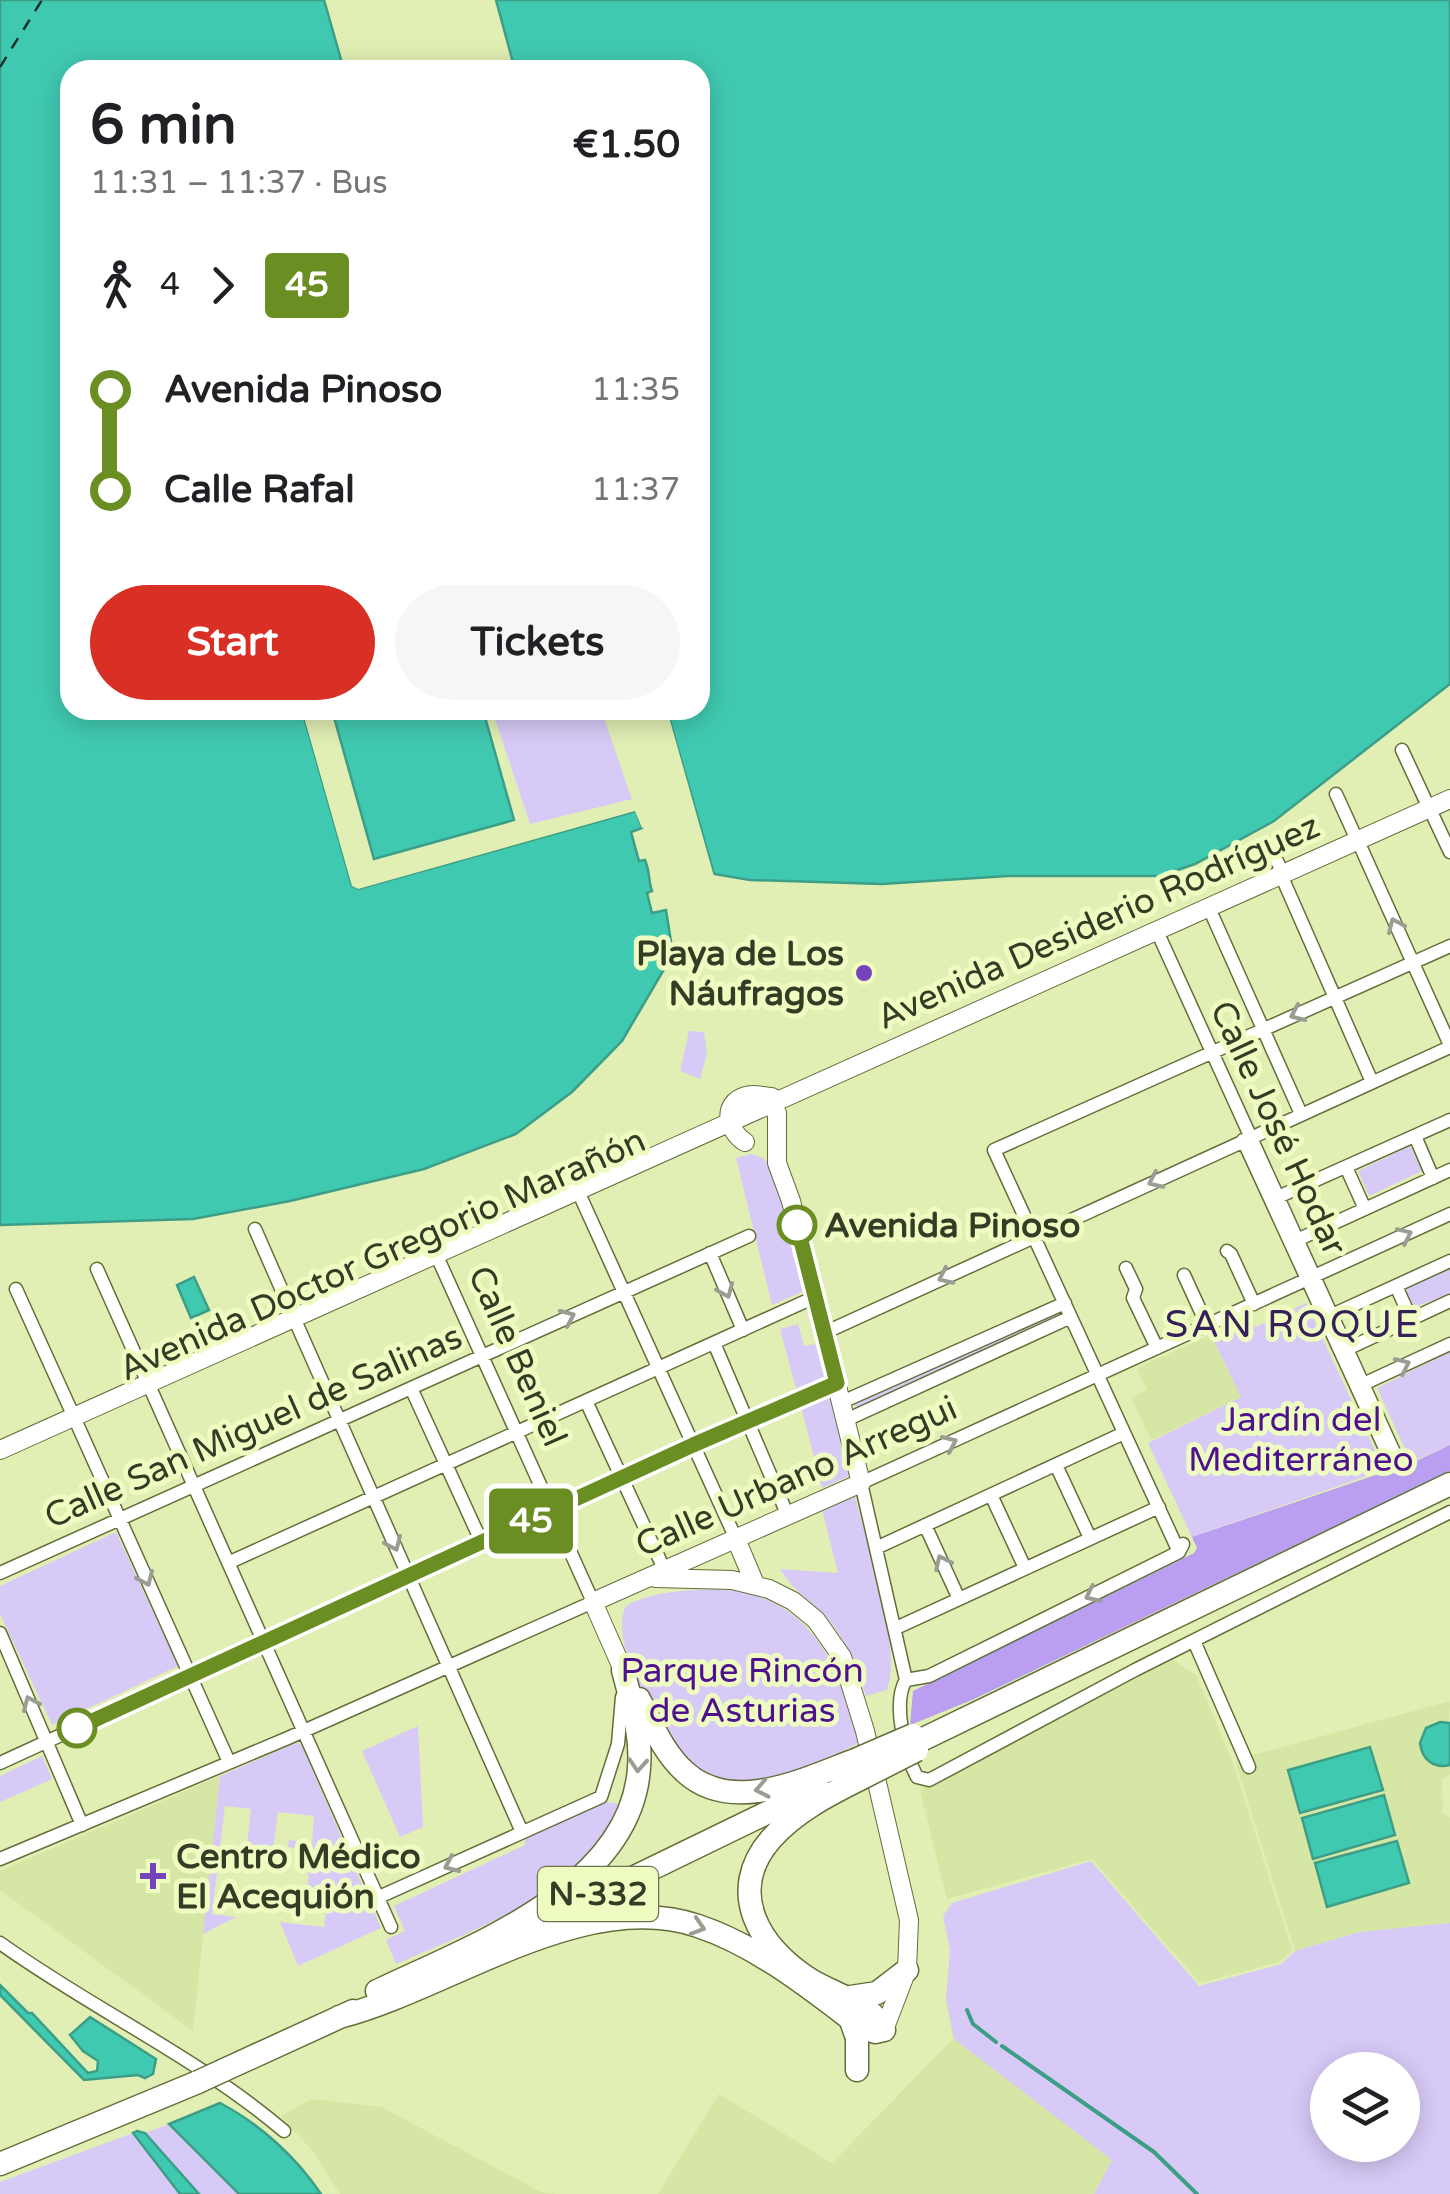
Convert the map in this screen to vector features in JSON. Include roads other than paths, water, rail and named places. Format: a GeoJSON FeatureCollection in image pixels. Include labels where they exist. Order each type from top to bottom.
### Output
{"type":"FeatureCollection","features":[{"type":"Feature","properties":{"kind":"highway","name":"N-332"},"geometry":{"type":"LineString","coordinates":[[0,2164],[198,2082],[339,2018],[1450,1484]]}},
{"type":"Feature","properties":{"kind":"highway"},"geometry":{"type":"LineString","coordinates":[[915,1743],[1052,1680],[1072,1666]]}},
{"type":"Feature","properties":{"kind":"highway"},"geometry":{"type":"LineString","coordinates":[[623,1670],[670,1756],[686,1773],[713,1788],[753,1792],[857,1770]]}},
{"type":"Feature","properties":{"kind":"highway"},"geometry":{"type":"LineString","coordinates":[[339,2018],[374,1992],[508,1927],[581,1878],[607,1852],[626,1820],[639,1770],[638,1732],[623,1670]]}},
{"type":"Feature","properties":{"kind":"highway"},"geometry":{"type":"LineString","coordinates":[[856,2070],[858,2049],[847,2008],[768,1945],[754,1920],[750,1890],[758,1858],[773,1836],[857,1770]]}},
{"type":"Feature","properties":{"kind":"highway"},"geometry":{"type":"LineString","coordinates":[[339,2018],[372,2009],[522,1946],[574,1929],[610,1920],[650,1918],[694,1924],[738,1944],[847,2008],[875,2016],[884,2030]]}},
{"type":"Feature","properties":{"kind":"highway"},"geometry":{"type":"LineString","coordinates":[[847,2008],[877,1993],[907,1970]]}},
{"type":"Feature","properties":{"kind":"street"},"geometry":{"type":"LineString","coordinates":[[1402,750],[1438,812],[1450,852]]}},
{"type":"Feature","properties":{"kind":"street"},"geometry":{"type":"LineString","coordinates":[[824,1333],[1450,1046],[1336,794]]}},
{"type":"Feature","properties":{"kind":"street","name":"Avenida Desiderio Rodríguez"},"geometry":{"type":"LineString","coordinates":[[777,1108],[1438,812],[1450,799]]}},
{"type":"Feature","properties":{"kind":"street"},"geometry":{"type":"LineString","coordinates":[[1269,844],[1372,1082]]}},
{"type":"Feature","properties":{"kind":"street","name":"Avenida Desiderio Rodríguez"},"geometry":{"type":"LineString","coordinates":[[777,1108],[1212,917],[1284,879]]}},
{"type":"Feature","properties":{"kind":"street"},"geometry":{"type":"LineString","coordinates":[[1212,917],[1300,1114]]}},
{"type":"Feature","properties":{"kind":"street","name":"Calle José Hodar"},"geometry":{"type":"LineString","coordinates":[[1161,940],[1247,1138],[1360,1386],[1388,1455],[1392,1457],[1394,1452],[1360,1386],[1332,1315],[1311,1278],[1298,1240],[1247,1138]]}},
{"type":"Feature","properties":{"kind":"street"},"geometry":{"type":"LineString","coordinates":[[1181,1546],[994,1150],[1450,946]]}},
{"type":"Feature","properties":{"kind":"street"},"geometry":{"type":"LineString","coordinates":[[777,1162],[735,1136],[730,1110],[737,1101],[746,1096],[777,1108],[777,1162],[791,1201],[896,1628],[906,1680],[900,1694],[910,1758],[917,1777],[929,1780],[1048,1714],[1450,1512]]}},
{"type":"Feature","properties":{"kind":"street","name":"Avenida Doctor Gregorio Marañón"},"geometry":{"type":"LineString","coordinates":[[438,1259],[735,1136],[777,1108]]}},
{"type":"Feature","properties":{"kind":"street"},"geometry":{"type":"LineString","coordinates":[[1278,1198],[1450,1120]]}},
{"type":"Feature","properties":{"kind":"street","name":"Avenida Doctor Gregorio Marañón"},"geometry":{"type":"LineString","coordinates":[[0,1450],[76,1421],[438,1259],[735,1136]]}},
{"type":"Feature","properties":{"kind":"street"},"geometry":{"type":"LineString","coordinates":[[1414,1136],[1434,1178]]}},
{"type":"Feature","properties":{"kind":"street"},"geometry":{"type":"LineString","coordinates":[[1346,1167],[1364,1209]]}},
{"type":"Feature","properties":{"kind":"street"},"geometry":{"type":"LineString","coordinates":[[1298,1240],[1450,1170]]}},
{"type":"Feature","properties":{"kind":"street"},"geometry":{"type":"LineString","coordinates":[[582,1200],[755,1584]]}},
{"type":"Feature","properties":{"kind":"street","name":"Calle Urbano Arregui"},"geometry":{"type":"LineString","coordinates":[[0,1859],[622,1590],[1450,1214]]}},
{"type":"Feature","properties":{"kind":"street"},"geometry":{"type":"LineString","coordinates":[[255,1229],[522,1832]]}},
{"type":"Feature","properties":{"kind":"street"},"geometry":{"type":"LineString","coordinates":[[1037,1235],[1158,1507],[1181,1546]]}},
{"type":"Feature","properties":{"kind":"street","name":"Calle San Miguel de Salinas"},"geometry":{"type":"LineString","coordinates":[[0,1573],[749,1236]]}},
{"type":"Feature","properties":{"kind":"street"},"geometry":{"type":"LineString","coordinates":[[1226,1252],[1231,1254],[1254,1304]]}},
{"type":"Feature","properties":{"kind":"street"},"geometry":{"type":"LineString","coordinates":[[710,1253],[743,1330]]}},
{"type":"Feature","properties":{"kind":"street","name":"Calle Beniel"},"geometry":{"type":"LineString","coordinates":[[379,1897],[601,1797],[618,1744],[623,1670],[438,1259]]}},
{"type":"Feature","properties":{"kind":"street"},"geometry":{"type":"LineString","coordinates":[[1332,1315],[1450,1260]]}},
{"type":"Feature","properties":{"kind":"street"},"geometry":{"type":"LineString","coordinates":[[1126,1268],[1136,1289],[1133,1298],[1158,1348]]}},
{"type":"Feature","properties":{"kind":"street"},"geometry":{"type":"LineString","coordinates":[[97,1269],[391,1926]]}},
{"type":"Feature","properties":{"kind":"street"},"geometry":{"type":"LineString","coordinates":[[1184,1275],[1207,1326]]}},
{"type":"Feature","properties":{"kind":"street"},"geometry":{"type":"LineString","coordinates":[[1396,1286],[1411,1319]]}},
{"type":"Feature","properties":{"kind":"street"},"geometry":{"type":"LineString","coordinates":[[16,1290],[229,1762]]}},
{"type":"Feature","properties":{"kind":"street"},"geometry":{"type":"LineString","coordinates":[[230,1562],[815,1297]]}},
{"type":"Feature","properties":{"kind":"street"},"geometry":{"type":"LineString","coordinates":[[1347,1349],[1450,1301]]}},
{"type":"Feature","properties":{"kind":"street"},"geometry":{"type":"LineString","coordinates":[[844,1411],[1065,1303]]}},
{"type":"Feature","properties":{"kind":"street"},"geometry":{"type":"LineString","coordinates":[[844,1411],[1071,1317]]}},
{"type":"Feature","properties":{"kind":"street"},"geometry":{"type":"LineString","coordinates":[[714,1343],[788,1516]]}},
{"type":"Feature","properties":{"kind":"street"},"geometry":{"type":"LineString","coordinates":[[1360,1386],[1450,1344]]}},
{"type":"Feature","properties":{"kind":"street"},"geometry":{"type":"LineString","coordinates":[[0,1763],[693,1445],[837,1383]]}},
{"type":"Feature","properties":{"kind":"street"},"geometry":{"type":"LineString","coordinates":[[411,1388],[482,1543]]}},
{"type":"Feature","properties":{"kind":"street"},"geometry":{"type":"LineString","coordinates":[[586,1401],[622,1478],[657,1574],[755,1584],[782,1595],[805,1610],[826,1632],[846,1668],[866,1731],[907,1902],[907,1970],[884,2030]]}},
{"type":"Feature","properties":{"kind":"street","name":"Avenida Doctor Gregorio Marañón"},"geometry":{"type":"LineString","coordinates":[[0,1461],[76,1421]]}},
{"type":"Feature","properties":{"kind":"street"},"geometry":{"type":"LineString","coordinates":[[876,1548],[1124,1433]]}},
{"type":"Feature","properties":{"kind":"street"},"geometry":{"type":"LineString","coordinates":[[1056,1465],[1090,1538]]}},
{"type":"Feature","properties":{"kind":"street"},"geometry":{"type":"LineString","coordinates":[[991,1495],[1025,1568]]}},
{"type":"Feature","properties":{"kind":"street"},"geometry":{"type":"LineString","coordinates":[[896,1628],[1158,1507]]}},
{"type":"Feature","properties":{"kind":"street"},"geometry":{"type":"LineString","coordinates":[[925,1526],[959,1599]]}},
{"type":"Feature","properties":{"kind":"street"},"geometry":{"type":"LineString","coordinates":[[906,1680],[924,1679],[1181,1546]]}},
{"type":"Feature","properties":{"kind":"street"},"geometry":{"type":"LineString","coordinates":[[609,1638],[610,1613],[622,1590],[695,1578]]}},
{"type":"Feature","properties":{"kind":"street"},"geometry":{"type":"LineString","coordinates":[[0,1633],[6,1665],[47,1742],[82,1825]]}},
{"type":"Feature","properties":{"kind":"street"},"geometry":{"type":"LineString","coordinates":[[1194,1641],[1249,1766]]}},
{"type":"Feature","properties":{"kind":"street"},"geometry":{"type":"LineString","coordinates":[[0,1943],[194,2066],[284,2131]]}},
{"type":"Feature","properties":{"kind":"water"},"geometry":{"type":"Polygon","coordinates":[[[0,0],[324,0],[341,60],[60,60],[60,720],[305,720],[352,886],[358,889],[636,811],[642,828],[631,832],[639,861],[645,860],[648,868],[652,891],[647,893],[652,913],[666,910],[673,954],[622,1041],[572,1092],[516,1134],[424,1169],[193,1219],[0,1225],[0,0]]]}},
{"type":"Feature","properties":{"kind":"water"},"geometry":{"type":"Polygon","coordinates":[[[496,0],[1450,0],[1450,684],[1274,821],[1195,864],[1160,876],[1008,876],[882,884],[750,880],[714,874],[670,720],[710,720],[710,60],[512,60],[496,0]]]}},
{"type":"Feature","properties":{"kind":"water"},"geometry":{"type":"Polygon","coordinates":[[[335,720],[486,720],[514,820],[374,859],[335,720]]]}},
{"type":"Feature","properties":{"kind":"water"},"geometry":{"type":"Polygon","coordinates":[[[194,1277],[209,1310],[191,1318],[177,1285],[194,1277]]]}},
{"type":"Feature","properties":{"kind":"water"},"geometry":{"type":"Polygon","coordinates":[[[1440,1722],[1450,1723],[1450,1765],[1444,1766],[1426,1758],[1420,1743],[1426,1728],[1440,1722]]]}},
{"type":"Feature","properties":{"kind":"water"},"geometry":{"type":"Polygon","coordinates":[[[1370,1747],[1383,1790],[1300,1813],[1288,1770],[1370,1747]]]}},
{"type":"Feature","properties":{"kind":"water"},"geometry":{"type":"Polygon","coordinates":[[[1384,1795],[1395,1835],[1313,1859],[1302,1818],[1384,1795]]]}},
{"type":"Feature","properties":{"kind":"water"},"geometry":{"type":"Polygon","coordinates":[[[1397,1841],[1409,1883],[1327,1907],[1315,1863],[1397,1841]]]}},
{"type":"Feature","properties":{"kind":"water"},"geometry":{"type":"Polygon","coordinates":[[[0,1985],[88,2073],[97,2071],[98,2061],[70,2035],[90,2017],[156,2059],[153,2074],[145,2078],[138,2075],[84,2080],[0,1995],[0,1985]]]}},
{"type":"Feature","properties":{"kind":"water"},"geometry":{"type":"Polygon","coordinates":[[[220,2103],[276,2142],[321,2194],[239,2194],[169,2124],[220,2103]]]}},
{"type":"Feature","properties":{"kind":"water"},"geometry":{"type":"Polygon","coordinates":[[[133,2133],[145,2133],[199,2194],[180,2194],[133,2133]]]}},
{"type":"Feature","properties":{"kind":"waterway"},"geometry":{"type":"LineString","coordinates":[[967,2010],[973,2024],[996,2042]]}},
{"type":"Feature","properties":{"kind":"waterway"},"geometry":{"type":"LineString","coordinates":[[1002,2046],[1154,2152],[1197,2194]]}},
{"type":"Feature","properties":{"kind":"place","name":"Playa de Los Náufragos"},"geometry":{"type":"Point","coordinates":[864,973]}},
{"type":"Feature","properties":{"kind":"place","name":"Avenida Pinoso"},"geometry":{"type":"Point","coordinates":[797,1225]}},
{"type":"Feature","properties":{"kind":"place","name":"Centro Médico El Acequión"},"geometry":{"type":"Point","coordinates":[153,1876]}},
{"type":"Feature","properties":{"kind":"district","name":"SAN ROQUE"},"geometry":{"type":"Point","coordinates":[1293,1324]}},
{"type":"Feature","properties":{"kind":"park label","name":"Jardín del Mediterráneo"},"geometry":{"type":"Point","coordinates":[1301,1439]}},
{"type":"Feature","properties":{"kind":"park label","name":"Parque Rincón de Asturias"},"geometry":{"type":"Point","coordinates":[742,1690]}}]}
